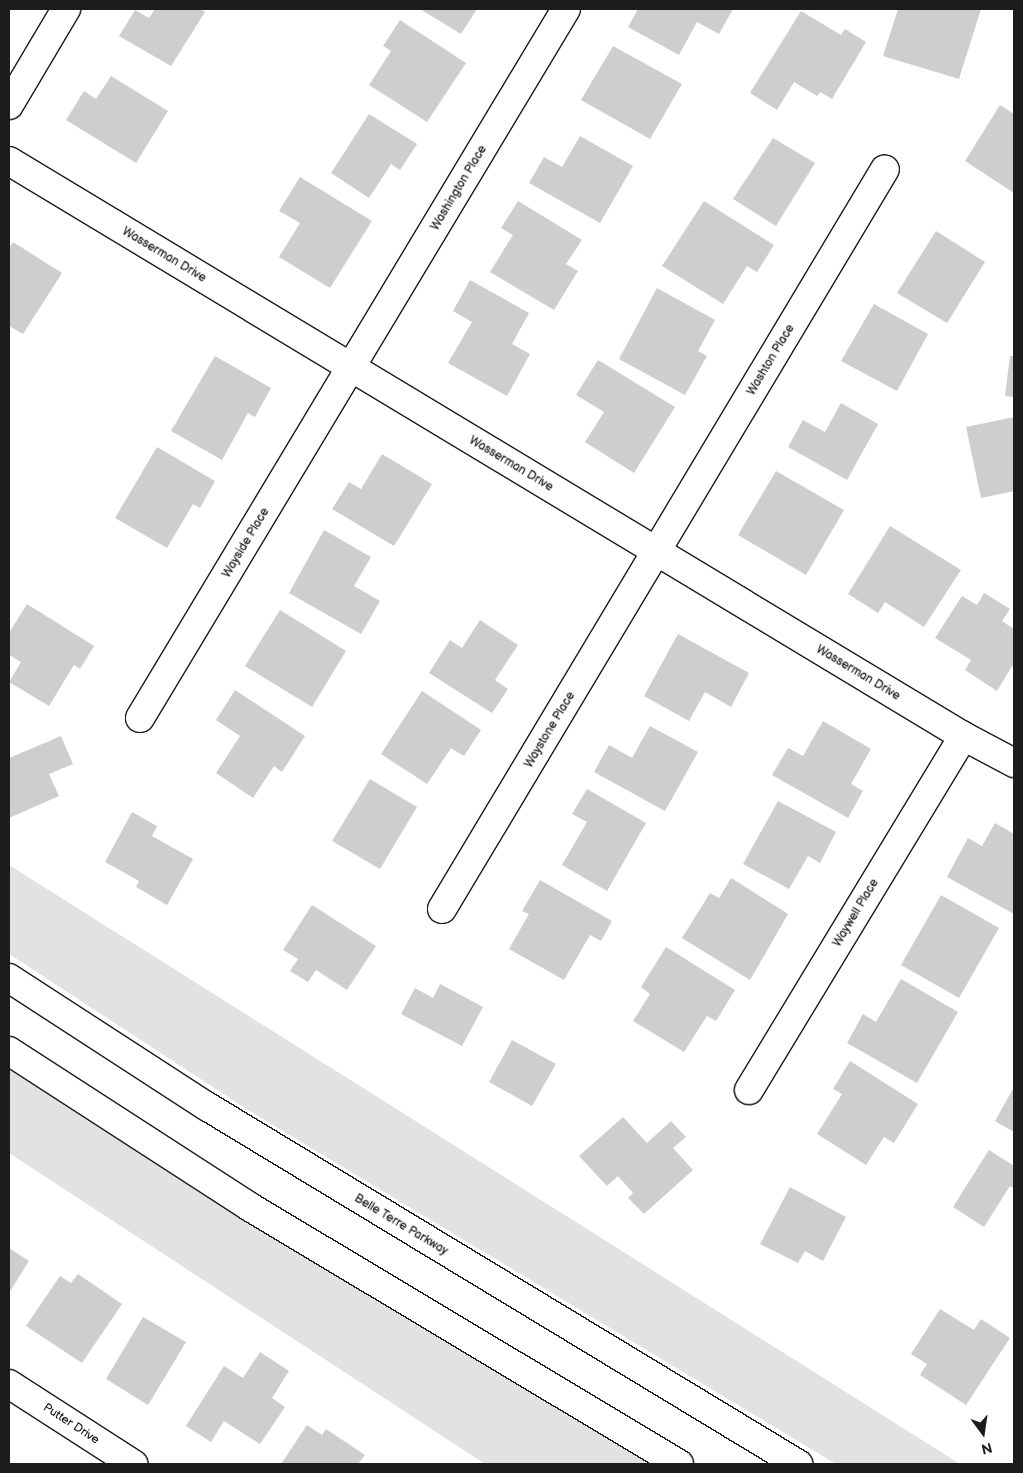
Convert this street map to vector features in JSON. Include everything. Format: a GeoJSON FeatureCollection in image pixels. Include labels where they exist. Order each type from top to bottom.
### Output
{"type":"FeatureCollection","features":[{"type":"Feature","properties":{"kind":"street"},"geometry":{"type":"LineString","coordinates":[[9,105],[66,9]]}},
{"type":"Feature","properties":{"kind":"street","name":"Washington Place"},"geometry":{"type":"LineString","coordinates":[[351,368],[566,9]]}},
{"type":"Feature","properties":{"kind":"street","name":"Wasserman Drive"},"geometry":{"type":"LineString","coordinates":[[9,161],[963,736],[1014,764]]}},
{"type":"Feature","properties":{"kind":"street","name":"Washton Place"},"geometry":{"type":"LineString","coordinates":[[658,552],[885,169]]}},
{"type":"Feature","properties":{"kind":"street","name":"Wayside Place"},"geometry":{"type":"LineString","coordinates":[[140,718],[351,368]]}},
{"type":"Feature","properties":{"kind":"street","name":"Waystone Place"},"geometry":{"type":"LineString","coordinates":[[442,909],[658,552]]}},
{"type":"Feature","properties":{"kind":"street","name":"Waywell Place"},"geometry":{"type":"LineString","coordinates":[[749,1090],[963,736]]}},
{"type":"Feature","properties":{"kind":"street","name":"Belle Terre Parkway"},"geometry":{"type":"LineString","coordinates":[[9,978],[208,1107],[798,1464]]}},
{"type":"Feature","properties":{"kind":"street"},"geometry":{"type":"LineString","coordinates":[[9,1051],[250,1207],[679,1464]]}},
{"type":"Feature","properties":{"kind":"street","name":"Putter Drive"},"geometry":{"type":"LineString","coordinates":[[9,1384],[133,1464]]}},
{"type":"Feature","properties":{"kind":"shaded area"},"geometry":{"type":"Polygon","coordinates":[[[9,865],[960,1464],[836,1464],[248,1110],[9,954],[9,865]]]}},
{"type":"Feature","properties":{"kind":"shaded area"},"geometry":{"type":"Polygon","coordinates":[[[9,1067],[171,1173],[651,1464],[485,1464],[9,1153],[9,1067]]]}},
{"type":"Feature","properties":{"kind":"building"},"geometry":{"type":"Polygon","coordinates":[[[155,9],[200,9],[205,12],[171,66],[119,36],[135,10],[149,18],[155,9]]]}},
{"type":"Feature","properties":{"kind":"building"},"geometry":{"type":"Polygon","coordinates":[[[420,9],[477,9],[461,34],[420,9]]]}},
{"type":"Feature","properties":{"kind":"building"},"geometry":{"type":"Polygon","coordinates":[[[638,9],[733,9],[719,34],[697,22],[679,55],[628,27],[638,9]]]}},
{"type":"Feature","properties":{"kind":"building"},"geometry":{"type":"Polygon","coordinates":[[[898,9],[981,9],[959,79],[883,56],[898,9]]]}},
{"type":"Feature","properties":{"kind":"building"},"geometry":{"type":"Polygon","coordinates":[[[801,11],[841,35],[845,29],[866,42],[832,99],[820,92],[817,96],[794,82],[777,110],[750,93],[801,11]]]}},
{"type":"Feature","properties":{"kind":"building"},"geometry":{"type":"Polygon","coordinates":[[[400,20],[466,63],[427,122],[369,85],[391,51],[383,46],[400,20]]]}},
{"type":"Feature","properties":{"kind":"building"},"geometry":{"type":"Polygon","coordinates":[[[613,46],[682,84],[650,139],[581,100],[613,46]]]}},
{"type":"Feature","properties":{"kind":"building"},"geometry":{"type":"Polygon","coordinates":[[[111,76],[168,111],[136,163],[66,120],[84,91],[96,99],[111,76]]]}},
{"type":"Feature","properties":{"kind":"building"},"geometry":{"type":"Polygon","coordinates":[[[1000,105],[1014,114],[1014,193],[965,161],[1000,105]]]}},
{"type":"Feature","properties":{"kind":"building"},"geometry":{"type":"Polygon","coordinates":[[[369,114],[417,144],[400,170],[391,164],[369,198],[331,173],[369,114]]]}},
{"type":"Feature","properties":{"kind":"building"},"geometry":{"type":"Polygon","coordinates":[[[580,136],[633,166],[600,223],[529,183],[544,157],[562,167],[580,136]]]}},
{"type":"Feature","properties":{"kind":"building"},"geometry":{"type":"Polygon","coordinates":[[[773,138],[815,163],[776,226],[733,199],[773,138]]]}},
{"type":"Feature","properties":{"kind":"building"},"geometry":{"type":"Polygon","coordinates":[[[300,177],[372,221],[330,288],[279,257],[300,223],[279,211],[300,177]]]}},
{"type":"Feature","properties":{"kind":"building"},"geometry":{"type":"Polygon","coordinates":[[[518,201],[582,240],[566,264],[578,271],[554,310],[490,272],[513,235],[501,228],[518,201]]]}},
{"type":"Feature","properties":{"kind":"building"},"geometry":{"type":"Polygon","coordinates":[[[704,201],[774,245],[757,272],[747,266],[723,304],[662,266],[704,201]]]}},
{"type":"Feature","properties":{"kind":"building"},"geometry":{"type":"Polygon","coordinates":[[[936,231],[985,262],[947,323],[897,293],[936,231]]]}},
{"type":"Feature","properties":{"kind":"building"},"geometry":{"type":"Polygon","coordinates":[[[13,242],[62,273],[23,334],[9,326],[9,248],[13,242]]]}},
{"type":"Feature","properties":{"kind":"building"},"geometry":{"type":"Polygon","coordinates":[[[470,280],[529,313],[512,344],[530,354],[507,396],[448,363],[472,322],[453,311],[470,280]]]}},
{"type":"Feature","properties":{"kind":"building"},"geometry":{"type":"Polygon","coordinates":[[[657,288],[715,320],[698,351],[707,356],[685,395],[619,359],[657,288]]]}},
{"type":"Feature","properties":{"kind":"building"},"geometry":{"type":"Polygon","coordinates":[[[874,304],[928,334],[897,391],[841,361],[874,304]]]}},
{"type":"Feature","properties":{"kind":"building"},"geometry":{"type":"Polygon","coordinates":[[[215,356],[271,388],[255,417],[248,413],[222,460],[171,431],[215,356]]]}},
{"type":"Feature","properties":{"kind":"building"},"geometry":{"type":"Polygon","coordinates":[[[1010,356],[1014,356],[1014,397],[1005,396],[1010,356]]]}},
{"type":"Feature","properties":{"kind":"building"},"geometry":{"type":"Polygon","coordinates":[[[598,360],[675,407],[634,473],[585,442],[604,412],[576,395],[598,360]]]}},
{"type":"Feature","properties":{"kind":"building"},"geometry":{"type":"Polygon","coordinates":[[[841,403],[878,424],[847,480],[788,447],[803,420],[825,432],[841,403]]]}},
{"type":"Feature","properties":{"kind":"building"},"geometry":{"type":"Polygon","coordinates":[[[1014,417],[1014,491],[981,498],[966,427],[1014,417]]]}},
{"type":"Feature","properties":{"kind":"building"},"geometry":{"type":"Polygon","coordinates":[[[157,447],[215,481],[200,508],[193,504],[167,548],[115,518],[157,447]]]}},
{"type":"Feature","properties":{"kind":"building"},"geometry":{"type":"Polygon","coordinates":[[[382,454],[432,484],[394,546],[332,509],[349,482],[361,489],[382,454]]]}},
{"type":"Feature","properties":{"kind":"building"},"geometry":{"type":"Polygon","coordinates":[[[776,471],[844,510],[806,575],[738,535],[776,471]]]}},
{"type":"Feature","properties":{"kind":"building"},"geometry":{"type":"Polygon","coordinates":[[[890,526],[961,570],[924,627],[885,602],[878,613],[848,594],[890,526]]]}},
{"type":"Feature","properties":{"kind":"building"},"geometry":{"type":"Polygon","coordinates":[[[324,530],[371,557],[354,586],[380,601],[361,634],[289,593],[324,530]]]}},
{"type":"Feature","properties":{"kind":"building"},"geometry":{"type":"Polygon","coordinates":[[[984,593],[1010,609],[1002,621],[1014,629],[1014,663],[997,691],[965,670],[971,660],[935,638],[962,596],[977,605],[984,593]]]}},
{"type":"Feature","properties":{"kind":"building"},"geometry":{"type":"Polygon","coordinates":[[[27,604],[94,646],[80,669],[74,665],[49,706],[9,682],[21,662],[9,655],[9,633],[27,604]]]}},
{"type":"Feature","properties":{"kind":"building"},"geometry":{"type":"Polygon","coordinates":[[[280,610],[346,651],[312,707],[245,666],[280,610]]]}},
{"type":"Feature","properties":{"kind":"building"},"geometry":{"type":"Polygon","coordinates":[[[480,620],[518,645],[495,680],[508,689],[492,713],[429,673],[450,640],[462,648],[480,620]]]}},
{"type":"Feature","properties":{"kind":"building"},"geometry":{"type":"Polygon","coordinates":[[[678,634],[749,673],[731,707],[705,692],[689,721],[644,696],[678,634]]]}},
{"type":"Feature","properties":{"kind":"building"},"geometry":{"type":"Polygon","coordinates":[[[235,690],[305,736],[282,772],[274,766],[253,798],[216,773],[240,736],[216,720],[235,690]]]}},
{"type":"Feature","properties":{"kind":"building"},"geometry":{"type":"Polygon","coordinates":[[[422,691],[481,730],[464,756],[451,748],[427,784],[381,754],[422,691]]]}},
{"type":"Feature","properties":{"kind":"building"},"geometry":{"type":"Polygon","coordinates":[[[823,721],[871,749],[851,784],[863,791],[848,818],[772,775],[788,748],[803,756],[823,721]]]}},
{"type":"Feature","properties":{"kind":"building"},"geometry":{"type":"Polygon","coordinates":[[[650,726],[698,752],[665,811],[594,772],[609,745],[632,758],[650,726]]]}},
{"type":"Feature","properties":{"kind":"building"},"geometry":{"type":"Polygon","coordinates":[[[61,736],[73,764],[49,774],[59,796],[9,818],[9,758],[61,736]]]}},
{"type":"Feature","properties":{"kind":"building"},"geometry":{"type":"Polygon","coordinates":[[[370,779],[417,807],[380,869],[332,841],[370,779]]]}},
{"type":"Feature","properties":{"kind":"building"},"geometry":{"type":"Polygon","coordinates":[[[587,789],[646,823],[607,891],[562,865],[587,822],[572,814],[587,789]]]}},
{"type":"Feature","properties":{"kind":"building"},"geometry":{"type":"Polygon","coordinates":[[[778,801],[836,832],[820,863],[808,856],[789,889],[743,864],[778,801]]]}},
{"type":"Feature","properties":{"kind":"building"},"geometry":{"type":"Polygon","coordinates":[[[132,812],[157,826],[152,836],[193,859],[167,905],[136,887],[139,881],[105,862],[132,812]]]}},
{"type":"Feature","properties":{"kind":"building"},"geometry":{"type":"Polygon","coordinates":[[[995,823],[1014,834],[1014,914],[947,877],[968,838],[982,846],[995,823]]]}},
{"type":"Feature","properties":{"kind":"building"},"geometry":{"type":"Polygon","coordinates":[[[731,878],[788,914],[750,980],[682,938],[710,893],[719,898],[731,878]]]}},
{"type":"Feature","properties":{"kind":"building"},"geometry":{"type":"Polygon","coordinates":[[[540,880],[612,921],[601,941],[590,935],[564,980],[509,949],[529,914],[522,911],[540,880]]]}},
{"type":"Feature","properties":{"kind":"building"},"geometry":{"type":"Polygon","coordinates":[[[941,895],[999,928],[959,998],[901,965],[941,895]]]}},
{"type":"Feature","properties":{"kind":"building"},"geometry":{"type":"Polygon","coordinates":[[[312,905],[376,946],[347,990],[316,970],[308,982],[290,971],[298,959],[283,950],[312,905]]]}},
{"type":"Feature","properties":{"kind":"building"},"geometry":{"type":"Polygon","coordinates":[[[666,947],[735,990],[716,1021],[707,1016],[684,1052],[633,1021],[650,994],[641,987],[666,947]]]}},
{"type":"Feature","properties":{"kind":"building"},"geometry":{"type":"Polygon","coordinates":[[[901,979],[958,1012],[917,1083],[847,1043],[863,1014],[876,1022],[901,979]]]}},
{"type":"Feature","properties":{"kind":"building"},"geometry":{"type":"Polygon","coordinates":[[[440,984],[483,1007],[462,1046],[401,1014],[415,988],[433,998],[440,984]]]}},
{"type":"Feature","properties":{"kind":"building"},"geometry":{"type":"Polygon","coordinates":[[[512,1040],[556,1064],[532,1106],[489,1082],[512,1040]]]}},
{"type":"Feature","properties":{"kind":"building"},"geometry":{"type":"Polygon","coordinates":[[[850,1061],[918,1104],[894,1143],[884,1137],[866,1165],[817,1134],[842,1094],[833,1089],[850,1061]]]}},
{"type":"Feature","properties":{"kind":"building"},"geometry":{"type":"Polygon","coordinates":[[[1014,1087],[1014,1132],[995,1121],[1014,1087]]]}},
{"type":"Feature","properties":{"kind":"building"},"geometry":{"type":"Polygon","coordinates":[[[623,1117],[647,1143],[671,1121],[686,1137],[673,1148],[693,1170],[644,1214],[628,1198],[633,1193],[618,1176],[607,1186],[579,1156],[623,1117]]]}},
{"type":"Feature","properties":{"kind":"building"},"geometry":{"type":"Polygon","coordinates":[[[989,1150],[1014,1166],[1014,1188],[1010,1186],[984,1227],[953,1207],[989,1150]]]}},
{"type":"Feature","properties":{"kind":"building"},"geometry":{"type":"Polygon","coordinates":[[[790,1187],[846,1217],[823,1261],[805,1251],[798,1263],[760,1244],[790,1187]]]}},
{"type":"Feature","properties":{"kind":"building"},"geometry":{"type":"Polygon","coordinates":[[[9,1248],[29,1261],[9,1293],[9,1248]]]}},
{"type":"Feature","properties":{"kind":"building"},"geometry":{"type":"Polygon","coordinates":[[[78,1274],[122,1304],[82,1363],[26,1326],[60,1276],[71,1283],[78,1274]]]}},
{"type":"Feature","properties":{"kind":"building"},"geometry":{"type":"Polygon","coordinates":[[[940,1309],[974,1330],[981,1319],[1010,1338],[966,1405],[920,1375],[927,1364],[911,1354],[940,1309]]]}},
{"type":"Feature","properties":{"kind":"building"},"geometry":{"type":"Polygon","coordinates":[[[143,1317],[186,1342],[148,1405],[106,1379],[143,1317]]]}},
{"type":"Feature","properties":{"kind":"building"},"geometry":{"type":"Polygon","coordinates":[[[260,1352],[289,1371],[272,1398],[285,1407],[260,1444],[224,1421],[211,1442],[186,1426],[224,1366],[243,1378],[260,1352]]]}},
{"type":"Feature","properties":{"kind":"building"},"geometry":{"type":"Polygon","coordinates":[[[307,1425],[322,1435],[326,1429],[365,1455],[358,1464],[281,1464],[307,1425]]]}}]}
